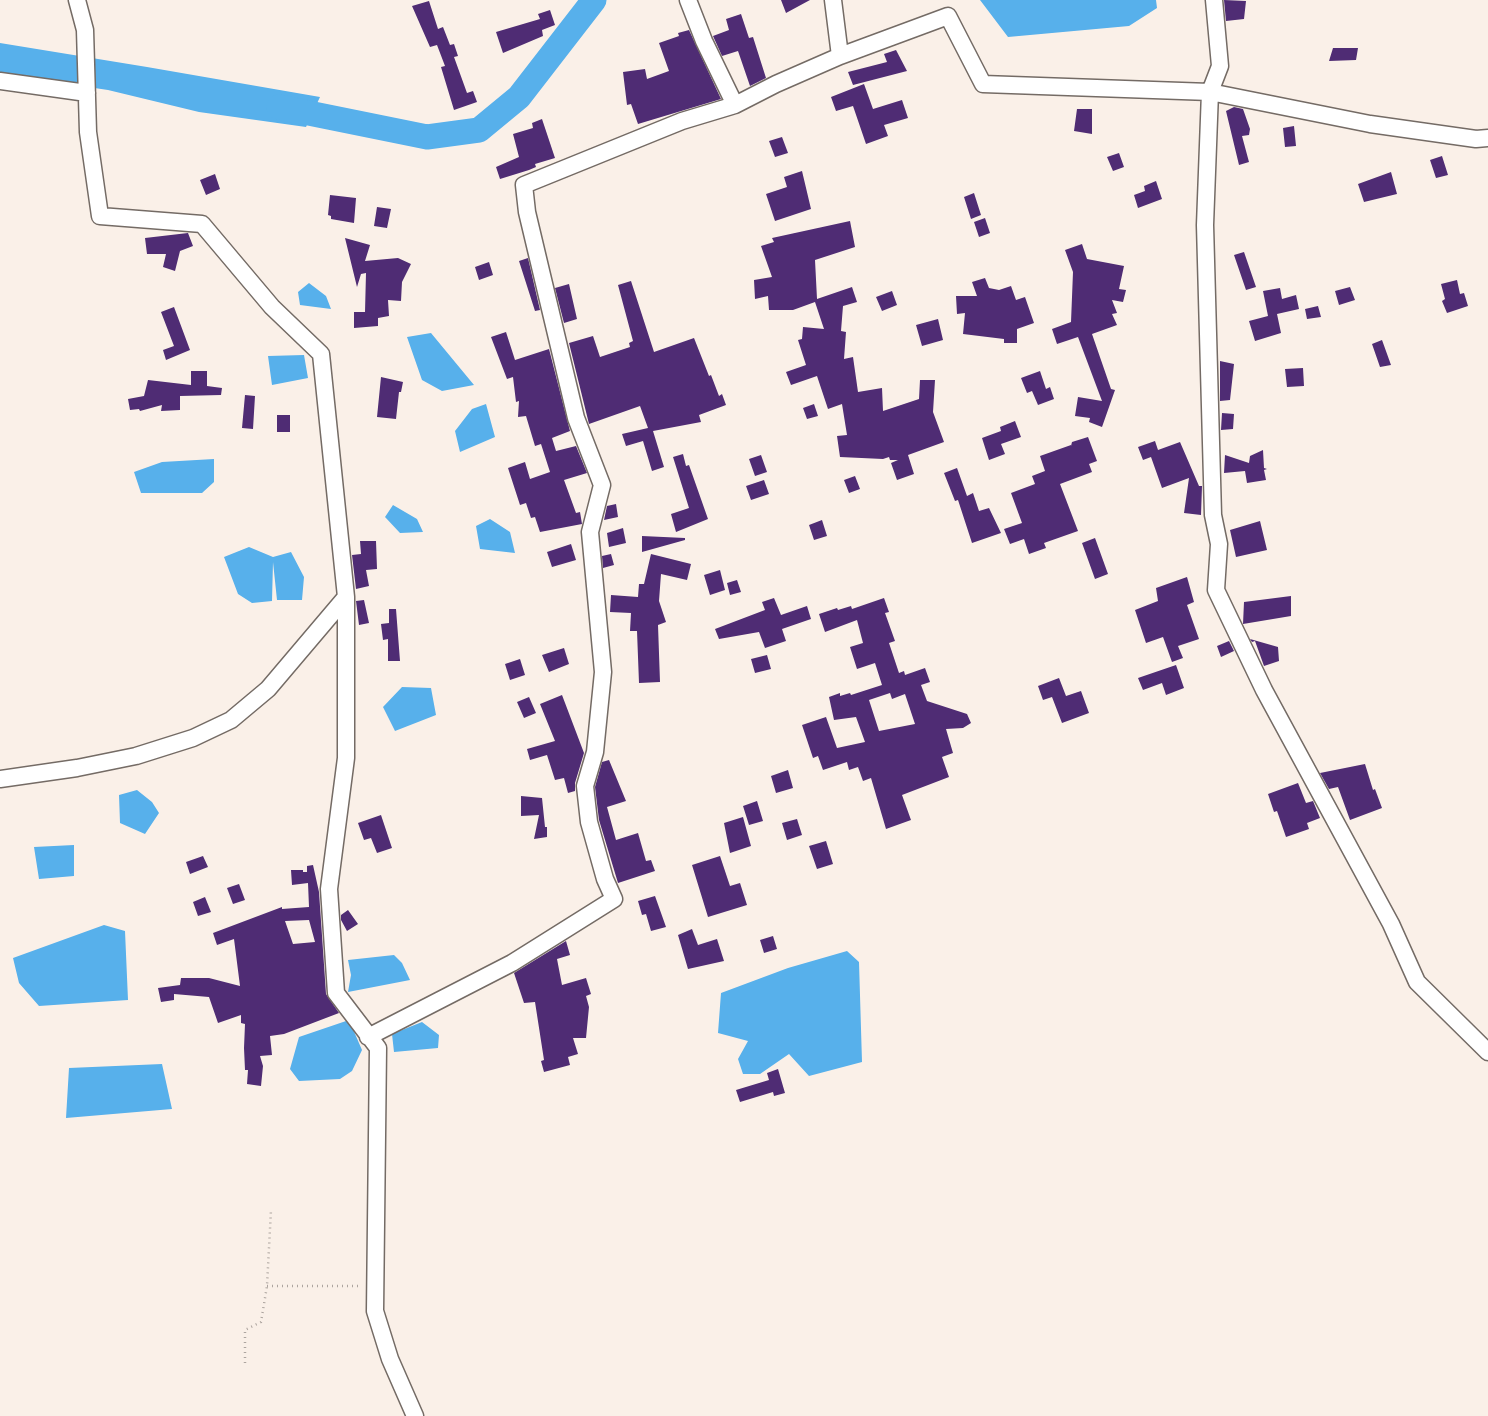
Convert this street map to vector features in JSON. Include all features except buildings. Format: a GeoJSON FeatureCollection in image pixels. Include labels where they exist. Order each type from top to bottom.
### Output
{"type":"FeatureCollection","features":[{"type":"Feature","properties":{"kind":"street"},"geometry":{"type":"LineString","coordinates":[[77,0],[87,54],[88,132],[100,216],[202,224],[272,307],[321,354],[346,596],[346,758],[329,889],[336,993],[378,1048],[375,1312],[390,1359],[415,1416]]}},
{"type":"Feature","properties":{"kind":"street"},"geometry":{"type":"LineString","coordinates":[[688,0],[704,41],[735,105]]}},
{"type":"Feature","properties":{"kind":"street"},"geometry":{"type":"LineString","coordinates":[[833,0],[840,56]]}},
{"type":"Feature","properties":{"kind":"street"},"geometry":{"type":"LineString","coordinates":[[1214,0],[1220,66],[1210,92],[1206,225],[1213,515],[1219,544],[1216,590],[1264,690],[1391,924],[1417,982],[1488,1052]]}},
{"type":"Feature","properties":{"kind":"street"},"geometry":{"type":"LineString","coordinates":[[368,1037],[512,963],[614,899],[605,879],[589,822],[585,786],[595,752],[603,672],[590,532],[602,485],[576,418],[527,212],[524,185],[682,120],[735,105],[776,84],[840,56],[948,16],[983,84],[1210,92],[1370,124],[1476,139],[1488,138]]}},
{"type":"Feature","properties":{"kind":"street"},"geometry":{"type":"LineString","coordinates":[[0,81],[87,92]]}},
{"type":"Feature","properties":{"kind":"street"},"geometry":{"type":"LineString","coordinates":[[0,779],[77,768],[136,756],[193,738],[230,720],[268,689],[346,596]]}},
{"type":"Feature","properties":{"kind":"path"},"geometry":{"type":"LineString","coordinates":[[245,1363],[245,1330],[261,1322],[267,1286],[271,1210]]}},
{"type":"Feature","properties":{"kind":"path"},"geometry":{"type":"LineString","coordinates":[[267,1286],[375,1286]]}},
{"type":"Feature","properties":{"kind":"water"},"geometry":{"type":"Polygon","coordinates":[[[980,0],[1156,0],[1157,8],[1129,26],[1008,37],[980,0]]]}},
{"type":"Feature","properties":{"kind":"water"},"geometry":{"type":"Polygon","coordinates":[[[0,43],[320,97],[306,127],[199,112],[108,90],[0,74],[0,43]]]}},
{"type":"Feature","properties":{"kind":"water"},"geometry":{"type":"Polygon","coordinates":[[[309,283],[326,296],[331,309],[300,305],[298,292],[309,283]]]}},
{"type":"Feature","properties":{"kind":"water"},"geometry":{"type":"Polygon","coordinates":[[[431,333],[474,385],[442,391],[422,380],[407,337],[431,333]]]}},
{"type":"Feature","properties":{"kind":"water"},"geometry":{"type":"Polygon","coordinates":[[[304,355],[308,378],[272,385],[268,356],[304,355]]]}},
{"type":"Feature","properties":{"kind":"water"},"geometry":{"type":"Polygon","coordinates":[[[486,404],[495,437],[460,452],[455,431],[472,409],[486,404]]]}},
{"type":"Feature","properties":{"kind":"water"},"geometry":{"type":"Polygon","coordinates":[[[214,459],[214,482],[202,493],[141,493],[134,472],[162,462],[214,459]]]}},
{"type":"Feature","properties":{"kind":"water"},"geometry":{"type":"Polygon","coordinates":[[[393,505],[417,519],[423,532],[400,533],[385,517],[393,505]]]}},
{"type":"Feature","properties":{"kind":"water"},"geometry":{"type":"Polygon","coordinates":[[[490,519],[510,532],[515,553],[480,549],[476,526],[490,519]]]}},
{"type":"Feature","properties":{"kind":"water"},"geometry":{"type":"Polygon","coordinates":[[[249,547],[273,557],[291,552],[304,577],[302,600],[277,600],[273,562],[272,601],[252,603],[238,594],[224,557],[249,547]]]}},
{"type":"Feature","properties":{"kind":"water"},"geometry":{"type":"Polygon","coordinates":[[[402,687],[431,688],[436,715],[395,731],[383,707],[402,687]]]}},
{"type":"Feature","properties":{"kind":"water"},"geometry":{"type":"Polygon","coordinates":[[[137,790],[152,802],[159,813],[145,834],[120,823],[119,795],[137,790]]]}},
{"type":"Feature","properties":{"kind":"water"},"geometry":{"type":"Polygon","coordinates":[[[74,845],[74,876],[39,879],[34,847],[74,845]]]}},
{"type":"Feature","properties":{"kind":"water"},"geometry":{"type":"Polygon","coordinates":[[[104,925],[125,931],[128,1000],[39,1006],[19,983],[13,958],[104,925]]]}},
{"type":"Feature","properties":{"kind":"water"},"geometry":{"type":"Polygon","coordinates":[[[847,951],[859,962],[862,1062],[809,1076],[789,1054],[760,1074],[743,1074],[738,1059],[748,1041],[718,1033],[721,993],[788,968],[847,951]]]}},
{"type":"Feature","properties":{"kind":"water"},"geometry":{"type":"Polygon","coordinates":[[[394,955],[402,963],[410,980],[348,992],[351,975],[348,960],[394,955]]]}},
{"type":"Feature","properties":{"kind":"water"},"geometry":{"type":"Polygon","coordinates":[[[349,1020],[362,1050],[352,1071],[340,1079],[299,1081],[290,1069],[299,1037],[349,1020]]]}},
{"type":"Feature","properties":{"kind":"water"},"geometry":{"type":"Polygon","coordinates":[[[422,1022],[439,1035],[438,1048],[394,1052],[392,1034],[422,1022]]]}},
{"type":"Feature","properties":{"kind":"water"},"geometry":{"type":"Polygon","coordinates":[[[162,1064],[172,1109],[66,1118],[69,1068],[162,1064]]]}},
{"type":"Feature","properties":{"kind":"waterway"},"geometry":{"type":"LineString","coordinates":[[279,107],[427,137],[479,130],[519,97],[594,0]]}}]}
